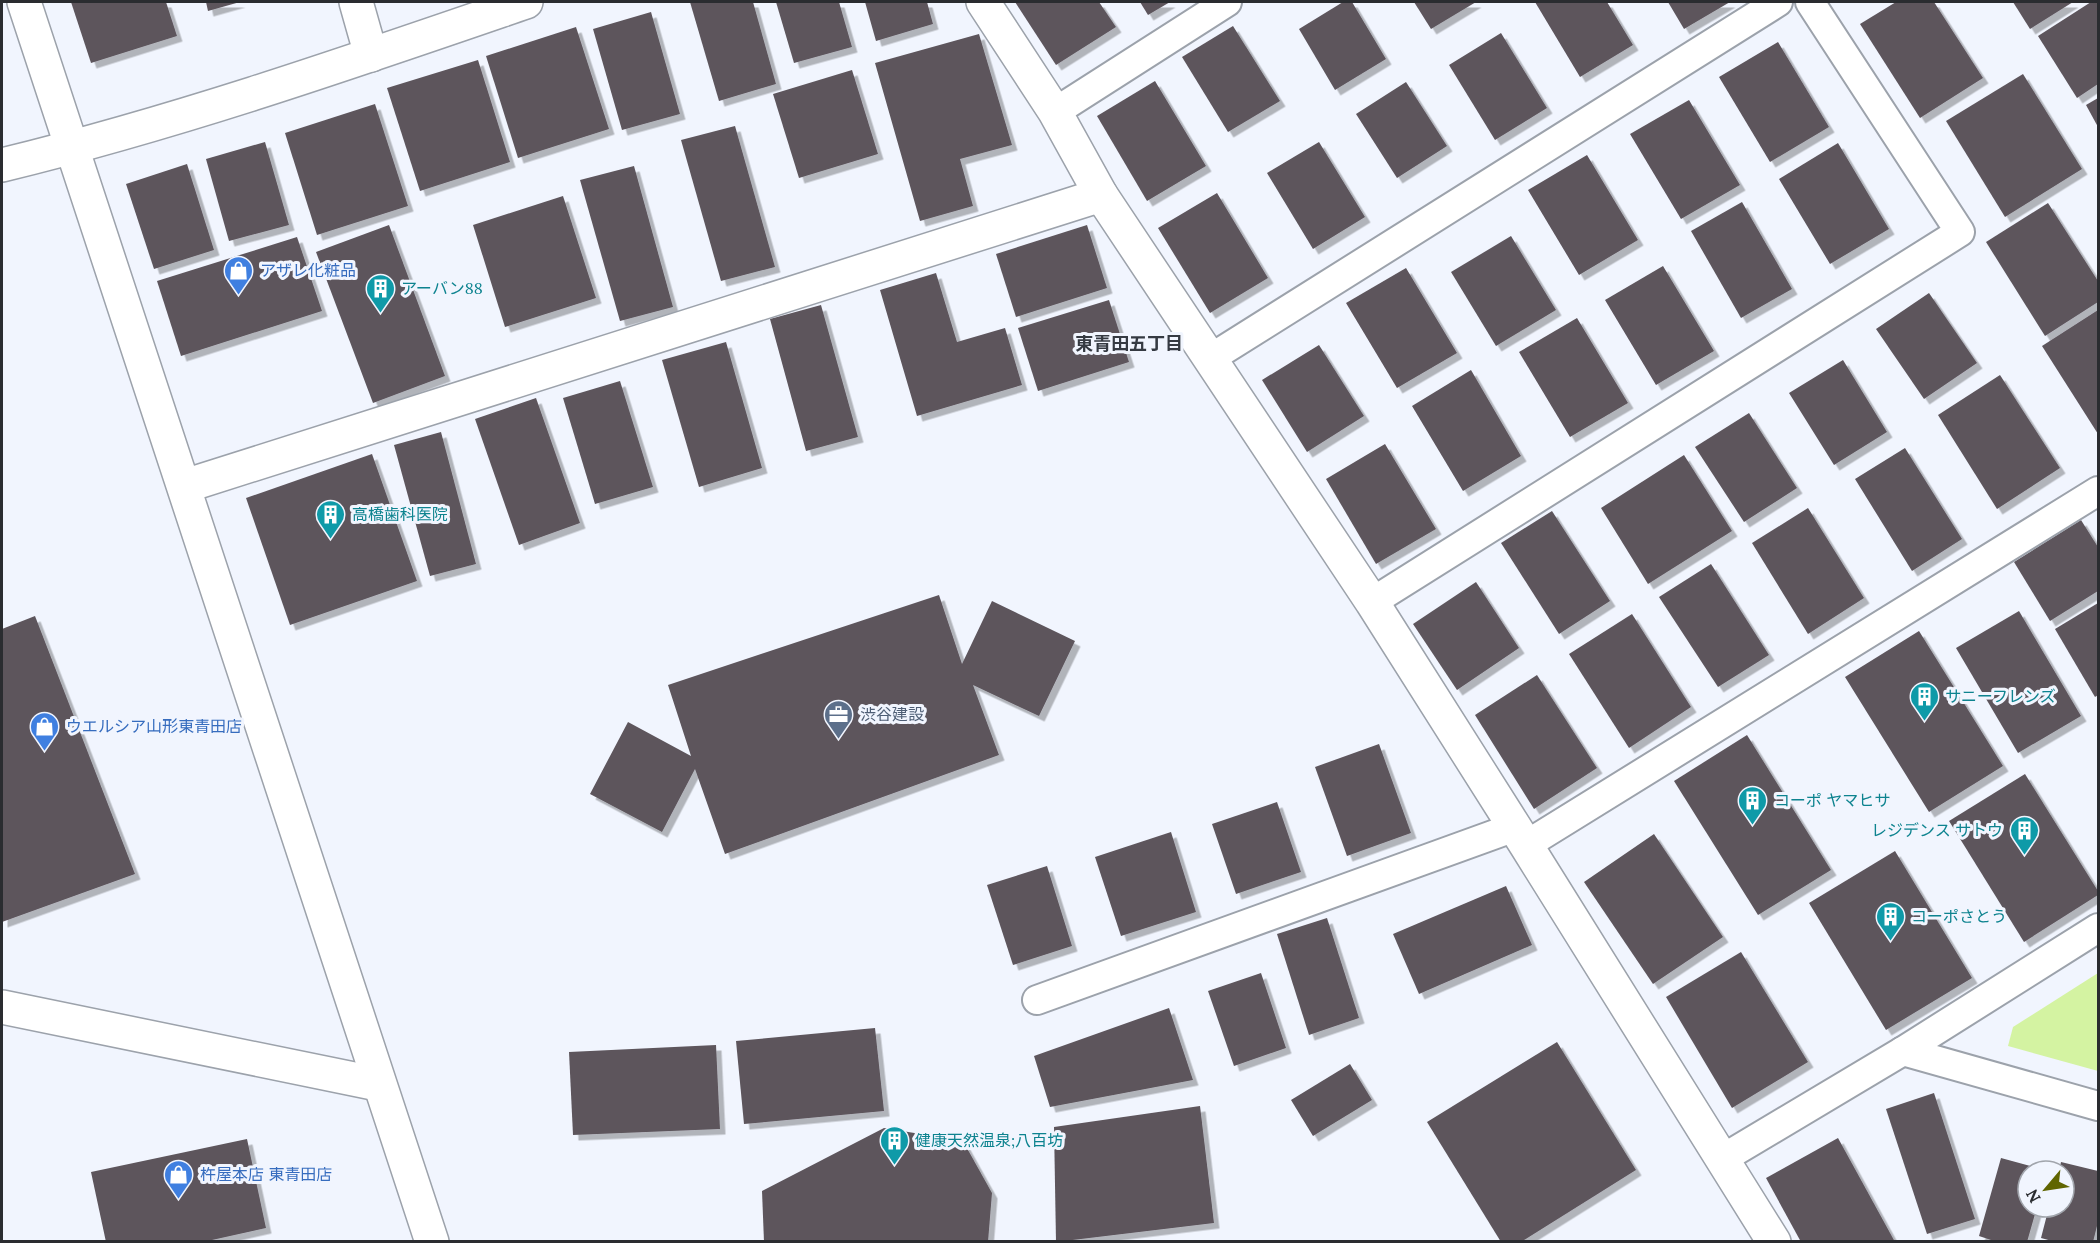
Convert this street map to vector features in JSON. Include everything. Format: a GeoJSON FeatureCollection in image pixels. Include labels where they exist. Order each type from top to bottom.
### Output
{"type":"FeatureCollection","features":[{"type":"Feature","properties":{"kind":"street"},"geometry":{"type":"LineString","coordinates":[[24,2],[185,486],[378,1084],[432,1242]]}},
{"type":"Feature","properties":{"kind":"street"},"geometry":{"type":"LineString","coordinates":[[356,2],[371,55]]}},
{"type":"Feature","properties":{"kind":"street"},"geometry":{"type":"LineString","coordinates":[[2,165],[71,148],[371,55],[526,2]]}},
{"type":"Feature","properties":{"kind":"street"},"geometry":{"type":"LineString","coordinates":[[983,2],[1055,112],[1101,195],[1372,602],[1774,1242]]}},
{"type":"Feature","properties":{"kind":"street"},"geometry":{"type":"LineString","coordinates":[[185,486],[1101,195]]}},
{"type":"Feature","properties":{"kind":"street"},"geometry":{"type":"LineString","coordinates":[[2,1007],[378,1084]]}},
{"type":"Feature","properties":{"kind":"lane"},"geometry":{"type":"LineString","coordinates":[[1055,112],[1227,2]]}},
{"type":"Feature","properties":{"kind":"lane"},"geometry":{"type":"LineString","coordinates":[[1211,358],[1778,2]]}},
{"type":"Feature","properties":{"kind":"lane"},"geometry":{"type":"LineString","coordinates":[[1372,602],[1960,232],[1810,2]]}},
{"type":"Feature","properties":{"kind":"lane"},"geometry":{"type":"LineString","coordinates":[[1037,999],[1520,836],[2098,491]]}},
{"type":"Feature","properties":{"kind":"lane"},"geometry":{"type":"LineString","coordinates":[[1722,1159],[1903,1051],[2098,928]]}},
{"type":"Feature","properties":{"kind":"lane"},"geometry":{"type":"LineString","coordinates":[[1903,1051],[2098,1106]]}},
{"type":"Feature","properties":{"kind":"green space"},"geometry":{"type":"Polygon","coordinates":[[[2098,973],[2098,1071],[2008,1046],[2013,1027],[2098,973]]]}},
{"type":"Feature","properties":{"kind":"building"},"geometry":{"type":"Polygon","coordinates":[[[71,2],[166,2],[177,36],[91,63],[71,2]]]}},
{"type":"Feature","properties":{"kind":"building"},"geometry":{"type":"Polygon","coordinates":[[[206,2],[240,2],[208,11],[206,2]]]}},
{"type":"Feature","properties":{"kind":"building"},"geometry":{"type":"Polygon","coordinates":[[[690,2],[753,2],[776,84],[719,101],[690,2]]]}},
{"type":"Feature","properties":{"kind":"building"},"geometry":{"type":"Polygon","coordinates":[[[776,2],[839,2],[852,47],[794,63],[776,2]]]}},
{"type":"Feature","properties":{"kind":"building"},"geometry":{"type":"Polygon","coordinates":[[[865,2],[927,2],[933,24],[876,41],[865,2]]]}},
{"type":"Feature","properties":{"kind":"building"},"geometry":{"type":"Polygon","coordinates":[[[1015,2],[1099,2],[1116,27],[1056,65],[1015,2]]]}},
{"type":"Feature","properties":{"kind":"building"},"geometry":{"type":"Polygon","coordinates":[[[1140,2],[1170,2],[1148,15],[1140,2]]]}},
{"type":"Feature","properties":{"kind":"building"},"geometry":{"type":"Polygon","coordinates":[[[1343,2],[1352,2],[1386,59],[1335,90],[1299,29],[1343,2]]]}},
{"type":"Feature","properties":{"kind":"building"},"geometry":{"type":"Polygon","coordinates":[[[1414,2],[1476,2],[1431,29],[1414,2]]]}},
{"type":"Feature","properties":{"kind":"building"},"geometry":{"type":"Polygon","coordinates":[[[1535,2],[1607,2],[1633,45],[1580,77],[1535,2]]]}},
{"type":"Feature","properties":{"kind":"building"},"geometry":{"type":"Polygon","coordinates":[[[1668,2],[1730,2],[1684,29],[1668,2]]]}},
{"type":"Feature","properties":{"kind":"building"},"geometry":{"type":"Polygon","coordinates":[[[1896,2],[1934,2],[1983,78],[1920,118],[1860,24],[1896,2]]]}},
{"type":"Feature","properties":{"kind":"building"},"geometry":{"type":"Polygon","coordinates":[[[2013,2],[2073,2],[2030,29],[2013,2]]]}},
{"type":"Feature","properties":{"kind":"building"},"geometry":{"type":"Polygon","coordinates":[[[2091,2],[2098,2],[2098,84],[2077,98],[2038,36],[2091,2]]]}},
{"type":"Feature","properties":{"kind":"building"},"geometry":{"type":"Polygon","coordinates":[[[651,12],[680,114],[622,130],[593,29],[651,12]]]}},
{"type":"Feature","properties":{"kind":"building"},"geometry":{"type":"Polygon","coordinates":[[[1233,26],[1280,101],[1228,132],[1182,57],[1233,26]]]}},
{"type":"Feature","properties":{"kind":"building"},"geometry":{"type":"Polygon","coordinates":[[[576,27],[609,129],[518,158],[486,56],[576,27]]]}},
{"type":"Feature","properties":{"kind":"building"},"geometry":{"type":"Polygon","coordinates":[[[1501,33],[1547,108],[1495,140],[1449,65],[1501,33]]]}},
{"type":"Feature","properties":{"kind":"building"},"geometry":{"type":"Polygon","coordinates":[[[979,34],[1012,145],[960,159],[973,206],[920,221],[875,63],[979,34]]]}},
{"type":"Feature","properties":{"kind":"building"},"geometry":{"type":"Polygon","coordinates":[[[1778,42],[1829,127],[1770,162],[1719,77],[1778,42]]]}},
{"type":"Feature","properties":{"kind":"building"},"geometry":{"type":"Polygon","coordinates":[[[478,60],[510,162],[420,191],[387,88],[478,60]]]}},
{"type":"Feature","properties":{"kind":"building"},"geometry":{"type":"Polygon","coordinates":[[[852,70],[878,154],[799,178],[773,94],[852,70]]]}},
{"type":"Feature","properties":{"kind":"building"},"geometry":{"type":"Polygon","coordinates":[[[2023,74],[2082,169],[2005,217],[1946,121],[2023,74]]]}},
{"type":"Feature","properties":{"kind":"building"},"geometry":{"type":"Polygon","coordinates":[[[1155,81],[1206,166],[1147,201],[1097,116],[1155,81]]]}},
{"type":"Feature","properties":{"kind":"building"},"geometry":{"type":"Polygon","coordinates":[[[1406,82],[1447,146],[1397,178],[1356,114],[1406,82]]]}},
{"type":"Feature","properties":{"kind":"building"},"geometry":{"type":"Polygon","coordinates":[[[2098,98],[2098,127],[2086,105],[2098,98]]]}},
{"type":"Feature","properties":{"kind":"building"},"geometry":{"type":"Polygon","coordinates":[[[1689,100],[1740,185],[1681,219],[1630,134],[1689,100]]]}},
{"type":"Feature","properties":{"kind":"building"},"geometry":{"type":"Polygon","coordinates":[[[375,104],[408,206],[317,235],[285,133],[375,104]]]}},
{"type":"Feature","properties":{"kind":"building"},"geometry":{"type":"Polygon","coordinates":[[[735,126],[775,267],[721,281],[681,140],[735,126]]]}},
{"type":"Feature","properties":{"kind":"building"},"geometry":{"type":"Polygon","coordinates":[[[265,142],[289,225],[229,241],[206,159],[265,142]]]}},
{"type":"Feature","properties":{"kind":"building"},"geometry":{"type":"Polygon","coordinates":[[[1319,142],[1365,217],[1313,249],[1267,173],[1319,142]]]}},
{"type":"Feature","properties":{"kind":"building"},"geometry":{"type":"Polygon","coordinates":[[[1838,143],[1889,229],[1830,264],[1779,179],[1838,143]]]}},
{"type":"Feature","properties":{"kind":"building"},"geometry":{"type":"Polygon","coordinates":[[[1587,155],[1638,240],[1579,275],[1528,190],[1587,155]]]}},
{"type":"Feature","properties":{"kind":"building"},"geometry":{"type":"Polygon","coordinates":[[[187,164],[214,250],[154,269],[126,184],[187,164]]]}},
{"type":"Feature","properties":{"kind":"building"},"geometry":{"type":"Polygon","coordinates":[[[634,166],[673,307],[620,321],[580,180],[634,166]]]}},
{"type":"Feature","properties":{"kind":"building"},"geometry":{"type":"Polygon","coordinates":[[[1217,193],[1268,278],[1210,313],[1158,228],[1217,193]]]}},
{"type":"Feature","properties":{"kind":"building"},"geometry":{"type":"Polygon","coordinates":[[[563,196],[596,298],[505,327],[473,225],[563,196]]]}},
{"type":"Feature","properties":{"kind":"building"},"geometry":{"type":"Polygon","coordinates":[[[1742,202],[1792,289],[1741,318],[1691,231],[1742,202]]]}},
{"type":"Feature","properties":{"kind":"building"},"geometry":{"type":"Polygon","coordinates":[[[2048,203],[2098,281],[2098,302],[2045,336],[1986,242],[2048,203]]]}},
{"type":"Feature","properties":{"kind":"building","name":"アーバン88"},"geometry":{"type":"Polygon","coordinates":[[[389,225],[445,376],[373,403],[316,252],[389,225]]]}},
{"type":"Feature","properties":{"kind":"building"},"geometry":{"type":"Polygon","coordinates":[[[1087,225],[1107,288],[1016,317],[996,254],[1087,225]]]}},
{"type":"Feature","properties":{"kind":"building"},"geometry":{"type":"Polygon","coordinates":[[[1511,236],[1556,310],[1496,346],[1451,272],[1511,236]]]}},
{"type":"Feature","properties":{"kind":"building","name":"アザレ化粧品"},"geometry":{"type":"Polygon","coordinates":[[[297,237],[322,311],[181,356],[157,281],[297,237]]]}},
{"type":"Feature","properties":{"kind":"building"},"geometry":{"type":"Polygon","coordinates":[[[1663,266],[1714,351],[1656,385],[1605,300],[1663,266]]]}},
{"type":"Feature","properties":{"kind":"building"},"geometry":{"type":"Polygon","coordinates":[[[1406,268],[1457,353],[1397,388],[1346,303],[1406,268]]]}},
{"type":"Feature","properties":{"kind":"building"},"geometry":{"type":"Polygon","coordinates":[[[936,273],[957,342],[1005,328],[1022,385],[917,416],[880,290],[936,273]]]}},
{"type":"Feature","properties":{"kind":"building"},"geometry":{"type":"Polygon","coordinates":[[[1929,293],[1977,363],[1924,399],[1876,329],[1929,293]]]}},
{"type":"Feature","properties":{"kind":"building"},"geometry":{"type":"Polygon","coordinates":[[[1109,300],[1129,362],[1038,391],[1018,328],[1109,300]]]}},
{"type":"Feature","properties":{"kind":"building"},"geometry":{"type":"Polygon","coordinates":[[[821,305],[858,437],[806,451],[770,319],[821,305]]]}},
{"type":"Feature","properties":{"kind":"building"},"geometry":{"type":"Polygon","coordinates":[[[2098,310],[2098,434],[2042,346],[2098,310]]]}},
{"type":"Feature","properties":{"kind":"building"},"geometry":{"type":"Polygon","coordinates":[[[1577,318],[1628,403],[1570,437],[1519,352],[1577,318]]]}},
{"type":"Feature","properties":{"kind":"building"},"geometry":{"type":"Polygon","coordinates":[[[726,342],[762,468],[699,487],[662,360],[726,342]]]}},
{"type":"Feature","properties":{"kind":"building"},"geometry":{"type":"Polygon","coordinates":[[[1319,345],[1364,416],[1307,452],[1262,380],[1319,345]]]}},
{"type":"Feature","properties":{"kind":"building"},"geometry":{"type":"Polygon","coordinates":[[[1843,360],[1887,432],[1834,465],[1789,393],[1843,360]]]}},
{"type":"Feature","properties":{"kind":"building"},"geometry":{"type":"Polygon","coordinates":[[[1471,370],[1521,456],[1463,491],[1412,406],[1471,370]]]}},
{"type":"Feature","properties":{"kind":"building"},"geometry":{"type":"Polygon","coordinates":[[[2000,375],[2060,468],[1997,509],[1938,415],[2000,375]]]}},
{"type":"Feature","properties":{"kind":"building"},"geometry":{"type":"Polygon","coordinates":[[[620,381],[653,487],[595,504],[563,398],[620,381]]]}},
{"type":"Feature","properties":{"kind":"building"},"geometry":{"type":"Polygon","coordinates":[[[536,398],[580,523],[519,545],[475,419],[536,398]]]}},
{"type":"Feature","properties":{"kind":"building"},"geometry":{"type":"Polygon","coordinates":[[[1749,413],[1797,488],[1744,522],[1695,447],[1749,413]]]}},
{"type":"Feature","properties":{"kind":"building"},"geometry":{"type":"Polygon","coordinates":[[[441,432],[476,564],[430,576],[394,445],[441,432]]]}},
{"type":"Feature","properties":{"kind":"building"},"geometry":{"type":"Polygon","coordinates":[[[1385,444],[1436,529],[1376,564],[1326,479],[1385,444]]]}},
{"type":"Feature","properties":{"kind":"building"},"geometry":{"type":"Polygon","coordinates":[[[1905,448],[1962,539],[1912,571],[1855,479],[1905,448]]]}},
{"type":"Feature","properties":{"kind":"building","name":"高橋歯科医院"},"geometry":{"type":"Polygon","coordinates":[[[372,454],[417,581],[290,625],[246,498],[372,454]]]}},
{"type":"Feature","properties":{"kind":"building"},"geometry":{"type":"Polygon","coordinates":[[[1684,455],[1732,531],[1648,584],[1601,508],[1684,455]]]}},
{"type":"Feature","properties":{"kind":"building"},"geometry":{"type":"Polygon","coordinates":[[[1808,508],[1864,598],[1808,634],[1752,543],[1808,508]]]}},
{"type":"Feature","properties":{"kind":"building"},"geometry":{"type":"Polygon","coordinates":[[[1552,511],[1610,601],[1559,634],[1501,543],[1552,511]]]}},
{"type":"Feature","properties":{"kind":"building"},"geometry":{"type":"Polygon","coordinates":[[[2081,520],[2098,547],[2098,591],[2050,621],[2014,562],[2081,520]]]}},
{"type":"Feature","properties":{"kind":"building"},"geometry":{"type":"Polygon","coordinates":[[[1711,564],[1769,655],[1718,687],[1659,597],[1711,564]]]}},
{"type":"Feature","properties":{"kind":"building"},"geometry":{"type":"Polygon","coordinates":[[[1476,582],[1519,648],[1457,690],[1413,624],[1476,582]]]}},
{"type":"Feature","properties":{"kind":"building","name":"渋谷建設"},"geometry":{"type":"Polygon","coordinates":[[[939,595],[962,664],[992,601],[1075,641],[1039,716],[973,685],[999,755],[725,854],[695,769],[662,832],[590,794],[628,722],[691,756],[668,685],[939,595]]]}},
{"type":"Feature","properties":{"kind":"building"},"geometry":{"type":"Polygon","coordinates":[[[2098,603],[2098,695],[2095,697],[2055,629],[2098,603]]]}},
{"type":"Feature","properties":{"kind":"building"},"geometry":{"type":"Polygon","coordinates":[[[2019,611],[2081,716],[2018,753],[1956,648],[2019,611]]]}},
{"type":"Feature","properties":{"kind":"building"},"geometry":{"type":"Polygon","coordinates":[[[1632,614],[1691,707],[1629,748],[1569,654],[1632,614]]]}},
{"type":"Feature","properties":{"kind":"building","name":"ウエルシア山形東青田店"},"geometry":{"type":"Polygon","coordinates":[[[35,616],[135,874],[2,922],[2,629],[35,616]]]}},
{"type":"Feature","properties":{"kind":"building","name":"サニーフレンズ"},"geometry":{"type":"Polygon","coordinates":[[[1919,631],[2003,766],[1929,812],[1845,677],[1919,631]]]}},
{"type":"Feature","properties":{"kind":"building"},"geometry":{"type":"Polygon","coordinates":[[[1537,675],[1597,768],[1534,809],[1475,715],[1537,675]]]}},
{"type":"Feature","properties":{"kind":"building","name":"コーポ ヤマヒサ"},"geometry":{"type":"Polygon","coordinates":[[[1747,735],[1831,870],[1758,915],[1674,781],[1747,735]]]}},
{"type":"Feature","properties":{"kind":"building"},"geometry":{"type":"Polygon","coordinates":[[[1379,744],[1411,833],[1347,856],[1315,767],[1379,744]]]}},
{"type":"Feature","properties":{"kind":"building","name":"レジデンス サトウ"},"geometry":{"type":"Polygon","coordinates":[[[2025,774],[2098,891],[2098,895],[2024,942],[1949,821],[2025,774]]]}},
{"type":"Feature","properties":{"kind":"building"},"geometry":{"type":"Polygon","coordinates":[[[1277,802],[1301,872],[1236,894],[1212,824],[1277,802]]]}},
{"type":"Feature","properties":{"kind":"building"},"geometry":{"type":"Polygon","coordinates":[[[1171,832],[1196,912],[1121,936],[1095,857],[1171,832]]]}},
{"type":"Feature","properties":{"kind":"building"},"geometry":{"type":"Polygon","coordinates":[[[1654,834],[1723,937],[1653,984],[1584,882],[1654,834]]]}},
{"type":"Feature","properties":{"kind":"building","name":"コーポさとう"},"geometry":{"type":"Polygon","coordinates":[[[1895,851],[1972,978],[1886,1030],[1809,903],[1895,851]]]}},
{"type":"Feature","properties":{"kind":"building"},"geometry":{"type":"Polygon","coordinates":[[[1047,866],[1072,946],[1013,965],[987,885],[1047,866]]]}},
{"type":"Feature","properties":{"kind":"building"},"geometry":{"type":"Polygon","coordinates":[[[1506,886],[1532,945],[1419,994],[1393,934],[1506,886]]]}},
{"type":"Feature","properties":{"kind":"building"},"geometry":{"type":"Polygon","coordinates":[[[1327,918],[1359,1018],[1309,1035],[1277,934],[1327,918]]]}},
{"type":"Feature","properties":{"kind":"building"},"geometry":{"type":"Polygon","coordinates":[[[1741,952],[1808,1062],[1732,1108],[1666,997],[1741,952]]]}},
{"type":"Feature","properties":{"kind":"building"},"geometry":{"type":"Polygon","coordinates":[[[1261,973],[1286,1048],[1234,1066],[1208,991],[1261,973]]]}},
{"type":"Feature","properties":{"kind":"building"},"geometry":{"type":"Polygon","coordinates":[[[1169,1008],[1193,1080],[1050,1107],[1034,1056],[1169,1008]]]}},
{"type":"Feature","properties":{"kind":"building"},"geometry":{"type":"Polygon","coordinates":[[[875,1028],[884,1111],[744,1124],[736,1041],[875,1028]]]}},
{"type":"Feature","properties":{"kind":"building"},"geometry":{"type":"Polygon","coordinates":[[[1557,1042],[1636,1170],[1521,1242],[1501,1242],[1427,1122],[1557,1042]]]}},
{"type":"Feature","properties":{"kind":"building"},"geometry":{"type":"Polygon","coordinates":[[[716,1045],[720,1129],[573,1135],[569,1052],[716,1045]]]}},
{"type":"Feature","properties":{"kind":"building"},"geometry":{"type":"Polygon","coordinates":[[[1350,1064],[1372,1100],[1313,1136],[1291,1100],[1350,1064]]]}},
{"type":"Feature","properties":{"kind":"building"},"geometry":{"type":"Polygon","coordinates":[[[1934,1093],[1975,1219],[1927,1234],[1886,1109],[1934,1093]]]}},
{"type":"Feature","properties":{"kind":"building"},"geometry":{"type":"Polygon","coordinates":[[[1200,1106],[1214,1223],[1056,1242],[1054,1127],[1200,1106]]]}},
{"type":"Feature","properties":{"kind":"building","name":"健康天然温泉;八百坊"},"geometry":{"type":"Polygon","coordinates":[[[884,1128],[963,1141],[992,1193],[988,1242],[764,1242],[762,1191],[884,1128]]]}},
{"type":"Feature","properties":{"kind":"building"},"geometry":{"type":"Polygon","coordinates":[[[1838,1138],[1895,1242],[1801,1242],[1766,1178],[1838,1138]]]}},
{"type":"Feature","properties":{"kind":"building","name":"杵屋本店 東青田店"},"geometry":{"type":"Polygon","coordinates":[[[247,1139],[266,1228],[203,1242],[106,1242],[91,1172],[247,1139]]]}},
{"type":"Feature","properties":{"kind":"building"},"geometry":{"type":"Polygon","coordinates":[[[2001,1158],[2016,1162],[2016,1219],[2034,1219],[2027,1242],[1997,1242],[1979,1236],[2001,1158]]]}},
{"type":"Feature","properties":{"kind":"building"},"geometry":{"type":"Polygon","coordinates":[[[2076,1166],[2098,1171],[2098,1222],[2093,1242],[2056,1242],[2041,1238],[2046,1219],[2076,1219],[2076,1166]]]}},
{"type":"Feature","properties":{"kind":"place","name":"アザレ化粧品"},"geometry":{"type":"Point","coordinates":[239,296]}},
{"type":"Feature","properties":{"kind":"place","name":"アーバン88"},"geometry":{"type":"Point","coordinates":[380,314]}},
{"type":"Feature","properties":{"kind":"place","name":"高橋歯科医院"},"geometry":{"type":"Point","coordinates":[331,540]}},
{"type":"Feature","properties":{"kind":"place","name":"サニーフレンズ"},"geometry":{"type":"Point","coordinates":[1924,722]}},
{"type":"Feature","properties":{"kind":"place","name":"渋谷建設"},"geometry":{"type":"Point","coordinates":[839,740]}},
{"type":"Feature","properties":{"kind":"place","name":"ウエルシア山形東青田店"},"geometry":{"type":"Point","coordinates":[45,752]}},
{"type":"Feature","properties":{"kind":"place","name":"コーポ ヤマヒサ"},"geometry":{"type":"Point","coordinates":[1753,826]}},
{"type":"Feature","properties":{"kind":"place","name":"レジデンス サトウ"},"geometry":{"type":"Point","coordinates":[2024,856]}},
{"type":"Feature","properties":{"kind":"place","name":"コーポさとう"},"geometry":{"type":"Point","coordinates":[1890,942]}},
{"type":"Feature","properties":{"kind":"place","name":"健康天然温泉;八百坊"},"geometry":{"type":"Point","coordinates":[894,1166]}},
{"type":"Feature","properties":{"kind":"place","name":"杵屋本店 東青田店"},"geometry":{"type":"Point","coordinates":[179,1200]}},
{"type":"Feature","properties":{"kind":"district","name":"東青田五丁目"},"geometry":{"type":"Point","coordinates":[1129,343]}}]}
